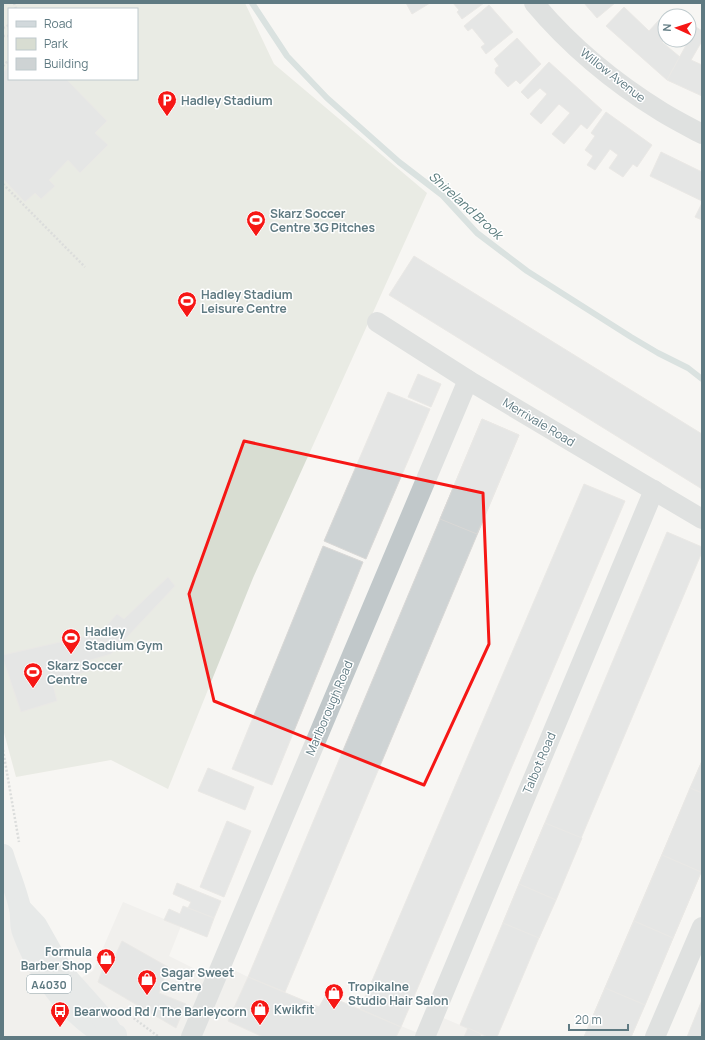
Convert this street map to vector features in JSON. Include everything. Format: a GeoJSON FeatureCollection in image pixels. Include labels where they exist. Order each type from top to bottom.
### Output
{"type":"FeatureCollection","features":[{"type":"Feature","properties":{"kind":"main road"},"geometry":{"type":"LineString","coordinates":[[11,849],[12,911]]}},
{"type":"Feature","properties":{"kind":"main road","name":"A4030"},"geometry":{"type":"LineString","coordinates":[[12,911],[36,925],[58,964],[69,980],[116,1035]]}},
{"type":"Feature","properties":{"kind":"street","name":"Willow Avenue"},"geometry":{"type":"LineString","coordinates":[[534,3],[571,41],[611,76],[662,112],[702,134]]}},
{"type":"Feature","properties":{"kind":"street","name":"Merrivale Road"},"geometry":{"type":"LineString","coordinates":[[377,322],[468,380],[702,518]]}},
{"type":"Feature","properties":{"kind":"street","name":"Marlborough Road"},"geometry":{"type":"LineString","coordinates":[[191,1037],[468,380]]}},
{"type":"Feature","properties":{"kind":"street","name":"Talbot Road"},"geometry":{"type":"LineString","coordinates":[[425,1037],[654,490]]}},
{"type":"Feature","properties":{"kind":"street"},"geometry":{"type":"LineString","coordinates":[[656,1037],[702,927]]}},
{"type":"Feature","properties":{"kind":"path"},"geometry":{"type":"LineString","coordinates":[[3,184],[85,267]]}},
{"type":"Feature","properties":{"kind":"path"},"geometry":{"type":"LineString","coordinates":[[3,750],[11,849]]}},
{"type":"Feature","properties":{"kind":"path"},"geometry":{"type":"LineString","coordinates":[[124,1010],[159,1037]]}},
{"type":"Feature","properties":{"kind":"highlighted area"},"geometry":{"type":"Polygon","coordinates":[[[244,441],[483,493],[489,644],[424,785],[214,701],[189,594],[244,441]]]}},
{"type":"Feature","properties":{"kind":"shaded area"},"geometry":{"type":"Polygon","coordinates":[[[3,855],[64,988],[93,971],[123,902],[181,926],[169,956],[215,979],[222,964],[248,977],[319,1007],[326,995],[425,1036],[434,1014],[488,1037],[3,1037],[3,855]]]}},
{"type":"Feature","properties":{"kind":"green space","name":"Hadley Stadium Leisure Centre"},"geometry":{"type":"Polygon","coordinates":[[[3,3],[245,3],[274,64],[427,193],[253,578],[168,789],[111,760],[16,777],[3,729],[3,3]]]}},
{"type":"Feature","properties":{"kind":"building"},"geometry":{"type":"Polygon","coordinates":[[[406,3],[430,3],[412,14],[406,3]]]}},
{"type":"Feature","properties":{"kind":"building"},"geometry":{"type":"Polygon","coordinates":[[[453,3],[484,3],[462,19],[457,12],[459,10],[453,3]]]}},
{"type":"Feature","properties":{"kind":"building"},"geometry":{"type":"Polygon","coordinates":[[[584,3],[615,3],[597,18],[584,3]]]}},
{"type":"Feature","properties":{"kind":"building"},"geometry":{"type":"Polygon","coordinates":[[[489,5],[513,32],[486,54],[481,47],[485,44],[472,28],[468,31],[464,26],[489,5]]]}},
{"type":"Feature","properties":{"kind":"building"},"geometry":{"type":"Polygon","coordinates":[[[624,7],[649,31],[657,22],[657,48],[669,48],[680,57],[667,80],[606,26],[624,7]]]}},
{"type":"Feature","properties":{"kind":"building"},"geometry":{"type":"Polygon","coordinates":[[[697,28],[702,31],[702,41],[691,60],[702,65],[702,96],[667,80],[685,48],[697,48],[697,28]]]}},
{"type":"Feature","properties":{"kind":"building"},"geometry":{"type":"Polygon","coordinates":[[[517,38],[541,64],[520,84],[516,80],[508,87],[495,73],[496,68],[499,66],[494,59],[517,38]]]}},
{"type":"Feature","properties":{"kind":"building"},"geometry":{"type":"Polygon","coordinates":[[[549,62],[602,110],[587,129],[581,124],[564,144],[552,134],[570,113],[559,104],[541,124],[530,114],[547,94],[540,88],[528,99],[521,92],[549,62]]]}},
{"type":"Feature","properties":{"kind":"building"},"geometry":{"type":"Polygon","coordinates":[[[8,68],[8,80],[67,80],[107,121],[95,133],[108,145],[80,173],[68,160],[49,180],[55,186],[41,199],[35,193],[25,202],[3,179],[3,72],[8,68]]]}},
{"type":"Feature","properties":{"kind":"building"},"geometry":{"type":"Polygon","coordinates":[[[606,112],[652,145],[637,167],[633,164],[623,177],[609,168],[618,155],[610,149],[595,170],[587,165],[593,156],[585,150],[595,136],[591,133],[606,112]]]}},
{"type":"Feature","properties":{"kind":"building"},"geometry":{"type":"Polygon","coordinates":[[[661,152],[702,172],[702,201],[650,176],[661,152]]]}},
{"type":"Feature","properties":{"kind":"building"},"geometry":{"type":"Polygon","coordinates":[[[702,203],[702,220],[695,217],[702,203]]]}},
{"type":"Feature","properties":{"kind":"building"},"geometry":{"type":"Polygon","coordinates":[[[414,256],[702,434],[702,489],[389,295],[414,256]]]}},
{"type":"Feature","properties":{"kind":"building"},"geometry":{"type":"Polygon","coordinates":[[[418,374],[441,384],[431,407],[408,397],[418,374]]]}},
{"type":"Feature","properties":{"kind":"building"},"geometry":{"type":"Polygon","coordinates":[[[388,392],[430,409],[366,559],[324,541],[388,392]]]}},
{"type":"Feature","properties":{"kind":"building"},"geometry":{"type":"Polygon","coordinates":[[[482,419],[519,435],[285,992],[248,977],[482,419]]]}},
{"type":"Feature","properties":{"kind":"building"},"geometry":{"type":"Polygon","coordinates":[[[482,419],[519,435],[477,534],[440,519],[482,419]]]}},
{"type":"Feature","properties":{"kind":"building"},"geometry":{"type":"Polygon","coordinates":[[[584,484],[625,501],[401,1027],[360,1009],[584,484]]]}},
{"type":"Feature","properties":{"kind":"building"},"geometry":{"type":"Polygon","coordinates":[[[667,532],[702,547],[702,552],[497,1037],[488,1037],[460,1025],[667,532]]]}},
{"type":"Feature","properties":{"kind":"building"},"geometry":{"type":"Polygon","coordinates":[[[323,546],[363,562],[272,785],[232,769],[323,546]]]}},
{"type":"Feature","properties":{"kind":"building"},"geometry":{"type":"Polygon","coordinates":[[[168,577],[175,586],[111,654],[84,662],[89,671],[52,681],[57,701],[21,712],[3,659],[3,655],[100,633],[117,614],[124,619],[168,577]]]}},
{"type":"Feature","properties":{"kind":"building"},"geometry":{"type":"Polygon","coordinates":[[[702,761],[702,870],[631,1037],[584,1037],[702,761]]]}},
{"type":"Feature","properties":{"kind":"building"},"geometry":{"type":"Polygon","coordinates":[[[702,761],[702,793],[690,788],[702,761]]]}},
{"type":"Feature","properties":{"kind":"building"},"geometry":{"type":"Polygon","coordinates":[[[208,768],[254,787],[245,810],[198,791],[208,768]]]}},
{"type":"Feature","properties":{"kind":"building"},"geometry":{"type":"Polygon","coordinates":[[[690,788],[702,793],[701,872],[662,855],[690,788]]]}},
{"type":"Feature","properties":{"kind":"building"},"geometry":{"type":"Polygon","coordinates":[[[227,821],[251,831],[224,897],[200,887],[227,821]]]}},
{"type":"Feature","properties":{"kind":"building"},"geometry":{"type":"Polygon","coordinates":[[[545,823],[582,838],[556,900],[519,884],[545,823]]]}},
{"type":"Feature","properties":{"kind":"building"},"geometry":{"type":"Polygon","coordinates":[[[662,855],[701,872],[673,938],[634,921],[662,855]]]}},
{"type":"Feature","properties":{"kind":"building"},"geometry":{"type":"Polygon","coordinates":[[[177,883],[221,901],[214,918],[188,908],[191,902],[173,894],[177,883]]]}},
{"type":"Feature","properties":{"kind":"building"},"geometry":{"type":"Polygon","coordinates":[[[519,884],[556,900],[539,938],[503,923],[519,884]]]}},
{"type":"Feature","properties":{"kind":"building"},"geometry":{"type":"Polygon","coordinates":[[[183,906],[214,918],[207,937],[164,920],[169,909],[180,914],[183,906]]]}},
{"type":"Feature","properties":{"kind":"building"},"geometry":{"type":"Polygon","coordinates":[[[634,921],[673,938],[645,1005],[605,988],[634,921]]]}},
{"type":"Feature","properties":{"kind":"building"},"geometry":{"type":"Polygon","coordinates":[[[122,941],[168,967],[159,993],[186,1004],[176,1028],[98,982],[108,954],[115,956],[122,941]]]}},
{"type":"Feature","properties":{"kind":"building"},"geometry":{"type":"Polygon","coordinates":[[[248,977],[319,1007],[326,995],[401,1027],[396,1037],[263,1037],[228,1021],[248,977]]]}},
{"type":"Feature","properties":{"kind":"building"},"geometry":{"type":"Polygon","coordinates":[[[605,988],[645,1005],[631,1037],[584,1037],[605,988]]]}},
{"type":"Feature","properties":{"kind":"building"},"geometry":{"type":"Polygon","coordinates":[[[702,1000],[702,1037],[687,1037],[702,1000]]]}},
{"type":"Feature","properties":{"kind":"building"},"geometry":{"type":"Polygon","coordinates":[[[468,1028],[481,1034],[480,1037],[464,1037],[468,1028]]]}},
{"type":"Feature","properties":{"kind":"waterway","name":"Shireland Brook"},"geometry":{"type":"LineString","coordinates":[[252,3],[287,56],[327,98],[399,162],[442,195],[477,233],[527,271],[631,337],[688,368],[702,379]]}},
{"type":"Feature","properties":{"kind":"place","name":"Hadley Stadium"},"geometry":{"type":"Point","coordinates":[167,117]}},
{"type":"Feature","properties":{"kind":"place","name":"Skarz Soccer Centre 3G Pitches"},"geometry":{"type":"Point","coordinates":[256,237]}},
{"type":"Feature","properties":{"kind":"place","name":"Hadley Stadium Leisure Centre"},"geometry":{"type":"Point","coordinates":[187,318]}},
{"type":"Feature","properties":{"kind":"place","name":"Hadley Stadium Gym"},"geometry":{"type":"Point","coordinates":[71,655]}},
{"type":"Feature","properties":{"kind":"place","name":"Skarz Soccer Centre"},"geometry":{"type":"Point","coordinates":[33,689]}},
{"type":"Feature","properties":{"kind":"place","name":"Formula Barber Shop"},"geometry":{"type":"Point","coordinates":[106,975]}},
{"type":"Feature","properties":{"kind":"place","name":"Sagar Sweet Centre"},"geometry":{"type":"Point","coordinates":[147,996]}},
{"type":"Feature","properties":{"kind":"place","name":"Tropikalne Studio Hair Salon"},"geometry":{"type":"Point","coordinates":[334,1010]}},
{"type":"Feature","properties":{"kind":"place","name":"Kwikfit"},"geometry":{"type":"Point","coordinates":[260,1026]}},
{"type":"Feature","properties":{"kind":"place","name":"Bearwood Rd / The Barleycorn"},"geometry":{"type":"Point","coordinates":[60,1028]}}]}
